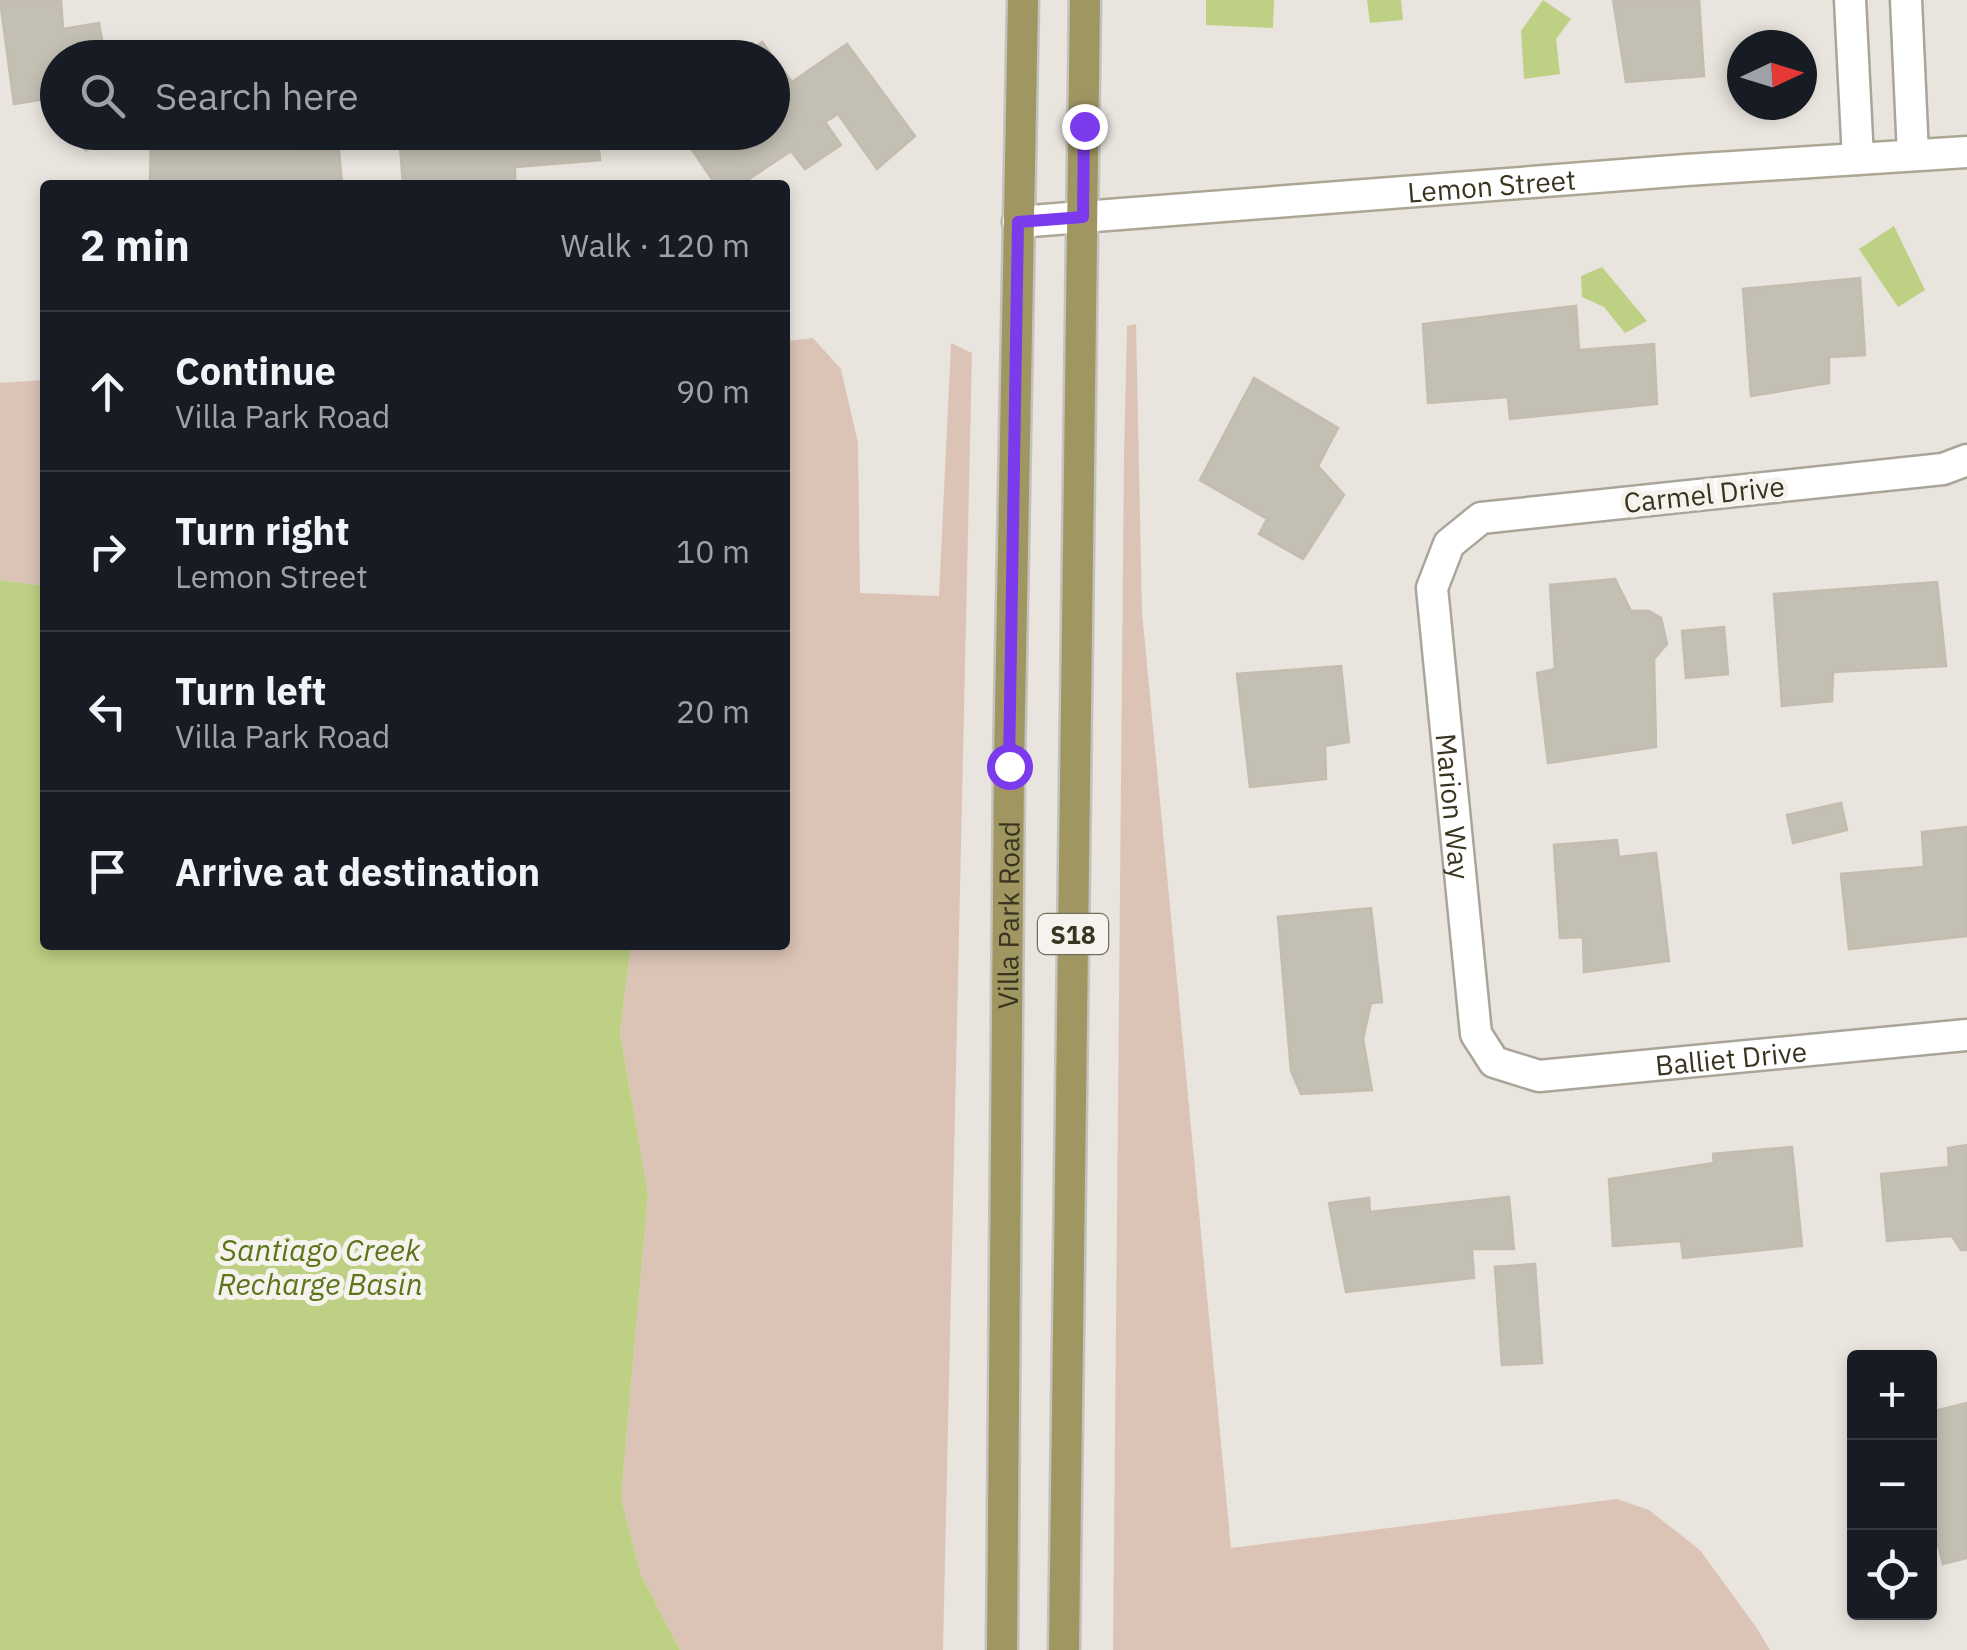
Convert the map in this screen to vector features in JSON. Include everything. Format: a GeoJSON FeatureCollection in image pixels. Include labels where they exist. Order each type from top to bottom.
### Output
{"type":"FeatureCollection","features":[{"type":"Feature","properties":{"kind":"main road","name":"Villa Park Road"},"geometry":{"type":"LineString","coordinates":[[1002,1650],[1008,805],[1023,0]]}},
{"type":"Feature","properties":{"kind":"main road","name":"S18"},"geometry":{"type":"LineString","coordinates":[[1064,1650],[1085,0]]}},
{"type":"Feature","properties":{"kind":"street"},"geometry":{"type":"LineString","coordinates":[[1850,0],[1858,159]]}},
{"type":"Feature","properties":{"kind":"street"},"geometry":{"type":"LineString","coordinates":[[1906,0],[1914,155]]}},
{"type":"Feature","properties":{"kind":"street","name":"Lemon Street"},"geometry":{"type":"LineString","coordinates":[[1018,222],[1967,152]]}},
{"type":"Feature","properties":{"kind":"street","name":"Carmel Drive"},"geometry":{"type":"LineString","coordinates":[[1448,544],[1481,518],[1942,469],[1967,460]]}},
{"type":"Feature","properties":{"kind":"street","name":"Marion Way"},"geometry":{"type":"LineString","coordinates":[[1448,544],[1432,588],[1476,1034],[1494,1062]]}},
{"type":"Feature","properties":{"kind":"street","name":"Balliet Drive"},"geometry":{"type":"LineString","coordinates":[[1494,1062],[1539,1076],[1967,1035]]}},
{"type":"Feature","properties":{"kind":"shaded area"},"geometry":{"type":"Polygon","coordinates":[[[1136,324],[1142,612],[1231,1548],[1617,1499],[1649,1510],[1700,1550],[1770,1650],[1113,1650],[1124,455],[1127,326],[1136,324]]]}},
{"type":"Feature","properties":{"kind":"shaded area"},"geometry":{"type":"Polygon","coordinates":[[[813,338],[841,369],[858,443],[860,593],[939,596],[951,343],[972,353],[943,1650],[680,1650],[641,1575],[621,1498],[648,1194],[620,1032],[630,950],[790,950],[790,340],[813,338]]]}},
{"type":"Feature","properties":{"kind":"shaded area"},"geometry":{"type":"Polygon","coordinates":[[[40,380],[40,585],[0,580],[0,383],[40,380]]]}},
{"type":"Feature","properties":{"kind":"water"},"geometry":{"type":"Polygon","coordinates":[[[1206,0],[1274,0],[1273,28],[1206,25],[1206,0]]]}},
{"type":"Feature","properties":{"kind":"water"},"geometry":{"type":"Polygon","coordinates":[[[1367,0],[1401,0],[1403,20],[1370,23],[1367,0]]]}},
{"type":"Feature","properties":{"kind":"water"},"geometry":{"type":"Polygon","coordinates":[[[1543,0],[1571,19],[1556,39],[1560,74],[1524,79],[1521,31],[1543,0]]]}},
{"type":"Feature","properties":{"kind":"water"},"geometry":{"type":"Polygon","coordinates":[[[1894,226],[1925,290],[1898,307],[1859,249],[1894,226]]]}},
{"type":"Feature","properties":{"kind":"water"},"geometry":{"type":"Polygon","coordinates":[[[1602,267],[1647,321],[1625,333],[1604,307],[1582,297],[1581,276],[1602,267]]]}},
{"type":"Feature","properties":{"kind":"water","name":"Santiago Creek Recharge Basin"},"geometry":{"type":"Polygon","coordinates":[[[0,580],[40,585],[40,950],[630,950],[620,1032],[648,1194],[621,1498],[641,1575],[680,1650],[0,1650],[0,580]]]}},
{"type":"Feature","properties":{"kind":"building"},"geometry":{"type":"Polygon","coordinates":[[[0,0],[61,0],[63,29],[99,23],[102,40],[40,40],[40,100],[14,104],[0,0]]]}},
{"type":"Feature","properties":{"kind":"building"},"geometry":{"type":"Polygon","coordinates":[[[1613,0],[1699,0],[1704,76],[1626,82],[1613,0]]]}},
{"type":"Feature","properties":{"kind":"building"},"geometry":{"type":"Polygon","coordinates":[[[847,44],[915,136],[877,169],[838,114],[825,122],[841,145],[805,169],[791,151],[748,180],[713,180],[692,150],[790,150],[790,79],[792,82],[847,44]]]}},
{"type":"Feature","properties":{"kind":"building"},"geometry":{"type":"Polygon","coordinates":[[[151,150],[309,150],[339,151],[342,180],[150,180],[151,150]]]}},
{"type":"Feature","properties":{"kind":"building"},"geometry":{"type":"Polygon","coordinates":[[[400,150],[599,150],[600,160],[515,167],[515,180],[403,180],[400,150]]]}},
{"type":"Feature","properties":{"kind":"building"},"geometry":{"type":"Polygon","coordinates":[[[1860,278],[1865,355],[1829,357],[1829,383],[1751,396],[1743,289],[1860,278]]]}},
{"type":"Feature","properties":{"kind":"building"},"geometry":{"type":"Polygon","coordinates":[[[1576,306],[1579,350],[1654,344],[1657,404],[1510,419],[1508,397],[1428,403],[1423,324],[1576,306]]]}},
{"type":"Feature","properties":{"kind":"building"},"geometry":{"type":"Polygon","coordinates":[[[1254,378],[1338,428],[1318,466],[1344,495],[1303,559],[1259,534],[1267,519],[1200,480],[1254,378]]]}},
{"type":"Feature","properties":{"kind":"building"},"geometry":{"type":"Polygon","coordinates":[[[1615,579],[1631,611],[1649,611],[1661,618],[1667,644],[1654,659],[1656,747],[1548,763],[1537,673],[1555,669],[1550,585],[1615,579]]]}},
{"type":"Feature","properties":{"kind":"building"},"geometry":{"type":"Polygon","coordinates":[[[1937,582],[1946,666],[1833,672],[1832,701],[1782,706],[1774,594],[1937,582]]]}},
{"type":"Feature","properties":{"kind":"building"},"geometry":{"type":"Polygon","coordinates":[[[1724,627],[1728,674],[1686,678],[1682,631],[1724,627]]]}},
{"type":"Feature","properties":{"kind":"building"},"geometry":{"type":"Polygon","coordinates":[[[1341,666],[1349,742],[1325,746],[1326,779],[1250,787],[1237,674],[1341,666]]]}},
{"type":"Feature","properties":{"kind":"building"},"geometry":{"type":"Polygon","coordinates":[[[1841,803],[1847,830],[1793,843],[1787,815],[1841,803]]]}},
{"type":"Feature","properties":{"kind":"building"},"geometry":{"type":"Polygon","coordinates":[[[1967,827],[1967,936],[1849,949],[1841,874],[1924,867],[1922,832],[1967,827]]]}},
{"type":"Feature","properties":{"kind":"building"},"geometry":{"type":"Polygon","coordinates":[[[1617,840],[1619,857],[1656,853],[1669,961],[1584,972],[1583,937],[1560,938],[1554,845],[1617,840]]]}},
{"type":"Feature","properties":{"kind":"building"},"geometry":{"type":"Polygon","coordinates":[[[1371,908],[1382,1002],[1371,1003],[1363,1039],[1372,1090],[1301,1094],[1291,1071],[1278,917],[1371,908]]]}},
{"type":"Feature","properties":{"kind":"building"},"geometry":{"type":"Polygon","coordinates":[[[1967,1145],[1967,1250],[1961,1250],[1952,1236],[1887,1241],[1881,1174],[1949,1167],[1948,1148],[1967,1145]]]}},
{"type":"Feature","properties":{"kind":"building"},"geometry":{"type":"Polygon","coordinates":[[[1792,1147],[1802,1246],[1683,1258],[1681,1241],[1613,1246],[1609,1179],[1714,1163],[1713,1154],[1792,1147]]]}},
{"type":"Feature","properties":{"kind":"building"},"geometry":{"type":"Polygon","coordinates":[[[1509,1197],[1514,1249],[1472,1249],[1474,1278],[1346,1292],[1329,1203],[1369,1198],[1370,1212],[1509,1197]]]}},
{"type":"Feature","properties":{"kind":"building"},"geometry":{"type":"Polygon","coordinates":[[[1535,1264],[1542,1363],[1502,1365],[1495,1267],[1535,1264]]]}},
{"type":"Feature","properties":{"kind":"building"},"geometry":{"type":"Polygon","coordinates":[[[1967,1403],[1967,1558],[1943,1564],[1937,1540],[1937,1410],[1967,1403]]]}},
{"type":"Feature","properties":{"kind":"route"},"geometry":{"type":"LineString","coordinates":[[1009,766],[1018,222],[1083,217],[1084,126]]}}]}
